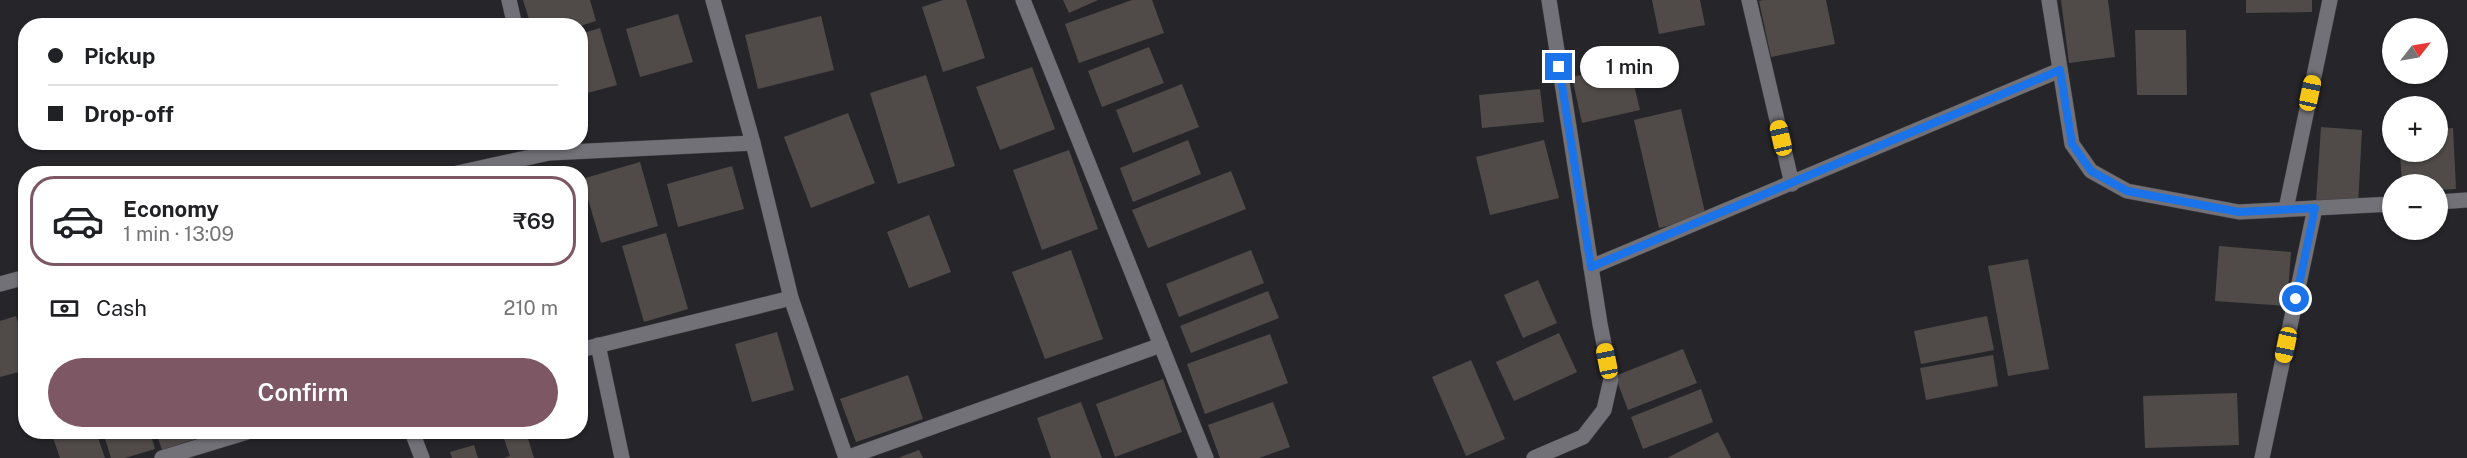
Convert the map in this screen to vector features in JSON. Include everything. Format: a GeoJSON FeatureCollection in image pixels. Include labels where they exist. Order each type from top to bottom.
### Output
{"type":"FeatureCollection","features":[{"type":"Feature","properties":{"kind":"street"},"geometry":{"type":"LineString","coordinates":[[509,0],[513,18]]}},
{"type":"Feature","properties":{"kind":"street"},"geometry":{"type":"LineString","coordinates":[[713,0],[753,143],[791,298],[846,458],[1161,345]]}},
{"type":"Feature","properties":{"kind":"street"},"geometry":{"type":"LineString","coordinates":[[1023,0],[1206,458]]}},
{"type":"Feature","properties":{"kind":"street"},"geometry":{"type":"LineString","coordinates":[[1534,458],[1582,437],[1604,410],[1611,379],[1549,0]]}},
{"type":"Feature","properties":{"kind":"street"},"geometry":{"type":"LineString","coordinates":[[1749,0],[1792,184]]}},
{"type":"Feature","properties":{"kind":"street"},"geometry":{"type":"LineString","coordinates":[[2049,0],[2072,144],[2091,171],[2127,191],[2239,212],[2382,205]]}},
{"type":"Feature","properties":{"kind":"street"},"geometry":{"type":"LineString","coordinates":[[2286,209],[2330,0]]}},
{"type":"Feature","properties":{"kind":"street"},"geometry":{"type":"LineString","coordinates":[[1591,267],[2060,70]]}},
{"type":"Feature","properties":{"kind":"street"},"geometry":{"type":"LineString","coordinates":[[588,147],[753,143]]}},
{"type":"Feature","properties":{"kind":"street"},"geometry":{"type":"LineString","coordinates":[[482,166],[541,150]]}},
{"type":"Feature","properties":{"kind":"street"},"geometry":{"type":"LineString","coordinates":[[2448,201],[2467,200]]}},
{"type":"Feature","properties":{"kind":"street"},"geometry":{"type":"LineString","coordinates":[[2262,458],[2315,208]]}},
{"type":"Feature","properties":{"kind":"street"},"geometry":{"type":"LineString","coordinates":[[0,284],[18,279]]}},
{"type":"Feature","properties":{"kind":"street"},"geometry":{"type":"LineString","coordinates":[[588,348],[791,298]]}},
{"type":"Feature","properties":{"kind":"street"},"geometry":{"type":"LineString","coordinates":[[598,345],[622,458]]}},
{"type":"Feature","properties":{"kind":"street"},"geometry":{"type":"LineString","coordinates":[[162,458],[224,439]]}},
{"type":"Feature","properties":{"kind":"street"},"geometry":{"type":"LineString","coordinates":[[415,439],[422,458]]}},
{"type":"Feature","properties":{"kind":"building"},"geometry":{"type":"Polygon","coordinates":[[[523,0],[590,0],[596,21],[588,24],[588,18],[529,18],[523,0]]]}},
{"type":"Feature","properties":{"kind":"building"},"geometry":{"type":"Polygon","coordinates":[[[943,0],[966,0],[985,58],[943,72],[922,7],[943,0]]]}},
{"type":"Feature","properties":{"kind":"building"},"geometry":{"type":"Polygon","coordinates":[[[1063,0],[1098,0],[1069,13],[1063,0]]]}},
{"type":"Feature","properties":{"kind":"building"},"geometry":{"type":"Polygon","coordinates":[[[1132,0],[1152,0],[1164,33],[1079,63],[1065,24],[1132,0]]]}},
{"type":"Feature","properties":{"kind":"building"},"geometry":{"type":"Polygon","coordinates":[[[1652,0],[1700,0],[1705,25],[1659,34],[1652,0]]]}},
{"type":"Feature","properties":{"kind":"building"},"geometry":{"type":"Polygon","coordinates":[[[1826,0],[1835,44],[1771,57],[1759,1],[1826,0]]]}},
{"type":"Feature","properties":{"kind":"building"},"geometry":{"type":"Polygon","coordinates":[[[2061,0],[2108,0],[2115,57],[2069,63],[2061,0]]]}},
{"type":"Feature","properties":{"kind":"building"},"geometry":{"type":"Polygon","coordinates":[[[2246,0],[2312,0],[2312,12],[2246,13],[2246,0]]]}},
{"type":"Feature","properties":{"kind":"building"},"geometry":{"type":"Polygon","coordinates":[[[678,14],[693,62],[640,77],[626,29],[678,14]]]}},
{"type":"Feature","properties":{"kind":"building"},"geometry":{"type":"Polygon","coordinates":[[[821,16],[834,70],[758,89],[745,35],[821,16]]]}},
{"type":"Feature","properties":{"kind":"building"},"geometry":{"type":"Polygon","coordinates":[[[600,28],[617,85],[588,93],[588,32],[600,28]]]}},
{"type":"Feature","properties":{"kind":"building"},"geometry":{"type":"Polygon","coordinates":[[[2135,30],[2186,30],[2187,95],[2137,95],[2135,30]]]}},
{"type":"Feature","properties":{"kind":"building"},"geometry":{"type":"Polygon","coordinates":[[[1149,47],[1164,83],[1102,107],[1088,71],[1149,47]]]}},
{"type":"Feature","properties":{"kind":"building"},"geometry":{"type":"Polygon","coordinates":[[[1629,64],[1640,110],[1582,123],[1572,77],[1629,64]]]}},
{"type":"Feature","properties":{"kind":"building"},"geometry":{"type":"Polygon","coordinates":[[[1032,67],[1055,129],[1000,150],[976,87],[1032,67]]]}},
{"type":"Feature","properties":{"kind":"building"},"geometry":{"type":"Polygon","coordinates":[[[926,75],[955,166],[898,184],[870,93],[926,75]]]}},
{"type":"Feature","properties":{"kind":"building"},"geometry":{"type":"Polygon","coordinates":[[[1182,84],[1199,127],[1133,153],[1116,110],[1182,84]]]}},
{"type":"Feature","properties":{"kind":"building"},"geometry":{"type":"Polygon","coordinates":[[[1540,89],[1544,122],[1482,128],[1479,95],[1540,89]]]}},
{"type":"Feature","properties":{"kind":"building"},"geometry":{"type":"Polygon","coordinates":[[[1681,109],[1706,217],[1659,228],[1634,120],[1681,109]]]}},
{"type":"Feature","properties":{"kind":"building"},"geometry":{"type":"Polygon","coordinates":[[[848,113],[875,183],[811,208],[784,137],[848,113]]]}},
{"type":"Feature","properties":{"kind":"building"},"geometry":{"type":"Polygon","coordinates":[[[2321,127],[2362,130],[2358,205],[2316,202],[2321,127]]]}},
{"type":"Feature","properties":{"kind":"building"},"geometry":{"type":"Polygon","coordinates":[[[2448,128],[2453,128],[2456,189],[2448,189],[2448,174],[2401,174],[2401,162],[2448,162],[2448,128]]]}},
{"type":"Feature","properties":{"kind":"building"},"geometry":{"type":"Polygon","coordinates":[[[1188,140],[1201,174],[1133,202],[1120,168],[1188,140]]]}},
{"type":"Feature","properties":{"kind":"building"},"geometry":{"type":"Polygon","coordinates":[[[1544,140],[1559,198],[1490,215],[1476,157],[1544,140]]]}},
{"type":"Feature","properties":{"kind":"building"},"geometry":{"type":"Polygon","coordinates":[[[1069,150],[1098,229],[1042,250],[1013,170],[1069,150]]]}},
{"type":"Feature","properties":{"kind":"building"},"geometry":{"type":"Polygon","coordinates":[[[640,162],[658,226],[601,243],[588,199],[588,177],[640,162]]]}},
{"type":"Feature","properties":{"kind":"building"},"geometry":{"type":"Polygon","coordinates":[[[732,166],[744,209],[678,227],[667,184],[732,166]]]}},
{"type":"Feature","properties":{"kind":"building"},"geometry":{"type":"Polygon","coordinates":[[[1231,171],[1246,209],[1148,248],[1132,210],[1231,171]]]}},
{"type":"Feature","properties":{"kind":"building"},"geometry":{"type":"Polygon","coordinates":[[[929,215],[951,272],[909,288],[887,232],[929,215]]]}},
{"type":"Feature","properties":{"kind":"building"},"geometry":{"type":"Polygon","coordinates":[[[666,233],[688,309],[644,322],[622,246],[666,233]]]}},
{"type":"Feature","properties":{"kind":"building"},"geometry":{"type":"Polygon","coordinates":[[[2219,246],[2291,252],[2287,306],[2215,301],[2219,246]]]}},
{"type":"Feature","properties":{"kind":"building"},"geometry":{"type":"Polygon","coordinates":[[[1071,250],[1103,339],[1045,359],[1012,272],[1071,250]]]}},
{"type":"Feature","properties":{"kind":"building"},"geometry":{"type":"Polygon","coordinates":[[[1251,250],[1264,283],[1179,317],[1166,284],[1251,250]]]}},
{"type":"Feature","properties":{"kind":"building"},"geometry":{"type":"Polygon","coordinates":[[[2028,259],[2049,369],[2008,376],[1988,266],[2028,259]]]}},
{"type":"Feature","properties":{"kind":"building"},"geometry":{"type":"Polygon","coordinates":[[[1538,280],[1557,323],[1523,338],[1504,295],[1538,280]]]}},
{"type":"Feature","properties":{"kind":"building"},"geometry":{"type":"Polygon","coordinates":[[[1268,291],[1279,318],[1191,353],[1180,326],[1268,291]]]}},
{"type":"Feature","properties":{"kind":"building"},"geometry":{"type":"Polygon","coordinates":[[[16,316],[18,372],[0,377],[0,321],[16,316]]]}},
{"type":"Feature","properties":{"kind":"building"},"geometry":{"type":"Polygon","coordinates":[[[1987,316],[1994,350],[1921,364],[1914,331],[1987,316]]]}},
{"type":"Feature","properties":{"kind":"building"},"geometry":{"type":"Polygon","coordinates":[[[777,332],[794,390],[752,402],[735,344],[777,332]]]}},
{"type":"Feature","properties":{"kind":"building"},"geometry":{"type":"Polygon","coordinates":[[[1559,333],[1577,372],[1514,401],[1496,362],[1559,333]]]}},
{"type":"Feature","properties":{"kind":"building"},"geometry":{"type":"Polygon","coordinates":[[[1270,334],[1288,383],[1205,414],[1187,364],[1270,334]]]}},
{"type":"Feature","properties":{"kind":"building"},"geometry":{"type":"Polygon","coordinates":[[[1683,349],[1697,383],[1628,410],[1615,376],[1683,349]]]}},
{"type":"Feature","properties":{"kind":"building"},"geometry":{"type":"Polygon","coordinates":[[[1993,355],[1998,386],[1926,400],[1920,368],[1993,355]]]}},
{"type":"Feature","properties":{"kind":"building"},"geometry":{"type":"Polygon","coordinates":[[[1471,360],[1505,439],[1466,456],[1432,377],[1471,360]]]}},
{"type":"Feature","properties":{"kind":"building"},"geometry":{"type":"Polygon","coordinates":[[[908,375],[923,419],[856,442],[840,399],[908,375]]]}},
{"type":"Feature","properties":{"kind":"building"},"geometry":{"type":"Polygon","coordinates":[[[1163,379],[1182,432],[1115,457],[1096,404],[1163,379]]]}},
{"type":"Feature","properties":{"kind":"building"},"geometry":{"type":"Polygon","coordinates":[[[1701,389],[1713,422],[1643,449],[1631,417],[1701,389]]]}},
{"type":"Feature","properties":{"kind":"building"},"geometry":{"type":"Polygon","coordinates":[[[2237,393],[2239,445],[2145,448],[2143,396],[2237,393]]]}},
{"type":"Feature","properties":{"kind":"building"},"geometry":{"type":"Polygon","coordinates":[[[1081,402],[1102,458],[1051,458],[1037,418],[1081,402]]]}},
{"type":"Feature","properties":{"kind":"building"},"geometry":{"type":"Polygon","coordinates":[[[1273,402],[1290,447],[1259,458],[1220,458],[1208,425],[1273,402]]]}},
{"type":"Feature","properties":{"kind":"building"},"geometry":{"type":"Polygon","coordinates":[[[1718,432],[1731,458],[1667,458],[1718,432]]]}},
{"type":"Feature","properties":{"kind":"building"},"geometry":{"type":"Polygon","coordinates":[[[53,439],[98,439],[105,458],[60,458],[53,439]]]}},
{"type":"Feature","properties":{"kind":"building"},"geometry":{"type":"Polygon","coordinates":[[[105,439],[152,439],[155,449],[125,458],[111,458],[105,439]]]}},
{"type":"Feature","properties":{"kind":"building"},"geometry":{"type":"Polygon","coordinates":[[[158,439],[196,439],[162,450],[158,439]]]}},
{"type":"Feature","properties":{"kind":"building"},"geometry":{"type":"Polygon","coordinates":[[[504,439],[528,439],[534,458],[504,458],[510,456],[504,439]]]}},
{"type":"Feature","properties":{"kind":"building"},"geometry":{"type":"Polygon","coordinates":[[[474,445],[478,458],[452,458],[450,452],[474,445]]]}},
{"type":"Feature","properties":{"kind":"building"},"geometry":{"type":"Polygon","coordinates":[[[919,450],[923,458],[898,458],[919,450]]]}},
{"type":"Feature","properties":{"kind":"route"},"geometry":{"type":"LineString","coordinates":[[1559,67],[1591,267],[2060,70],[2072,144],[2091,171],[2127,191],[2239,212],[2315,208],[2296,299]]}}]}
